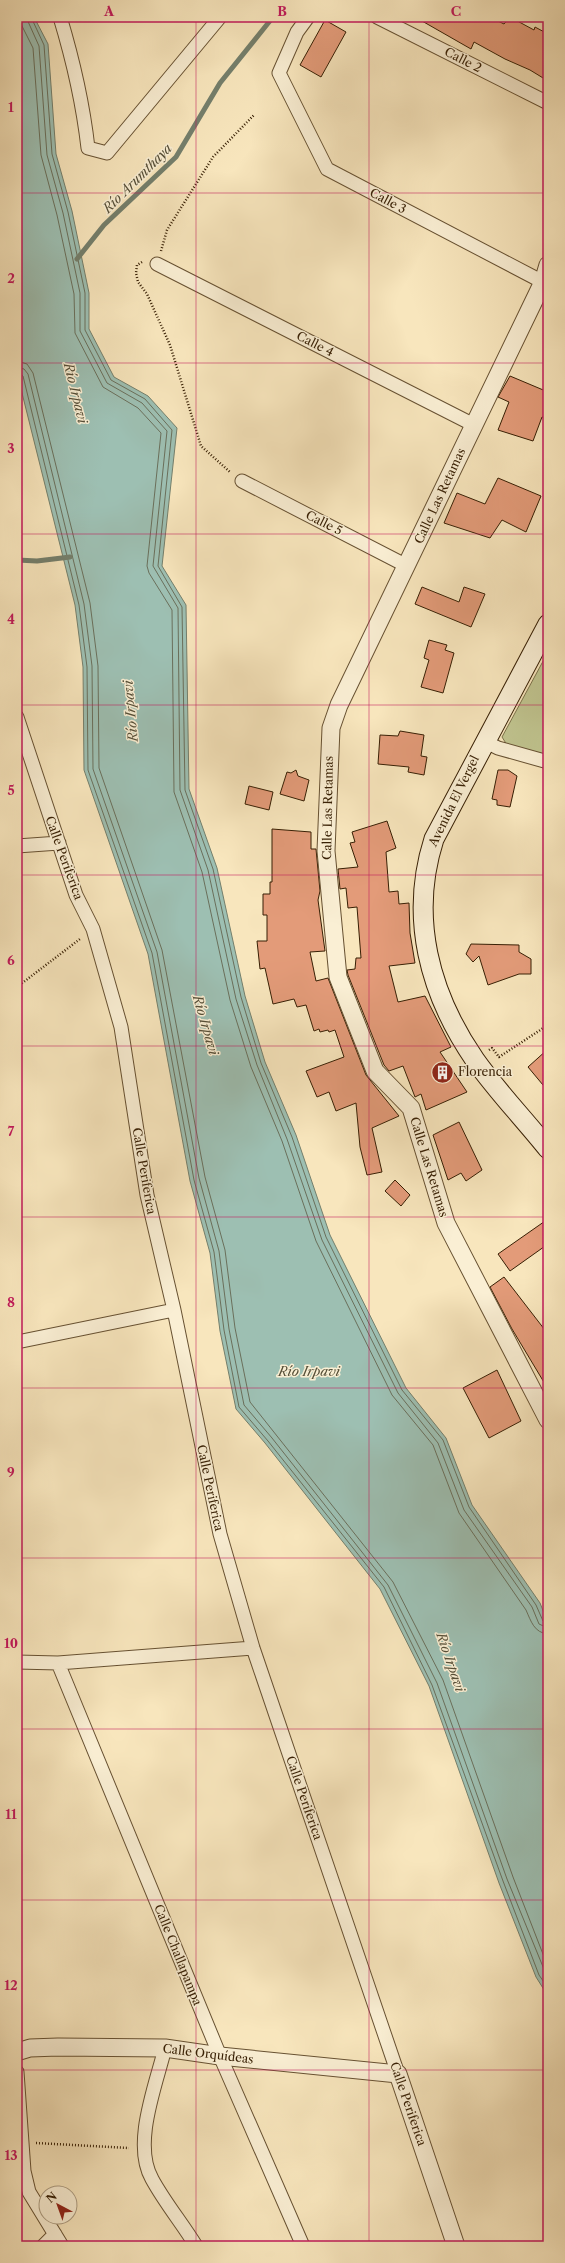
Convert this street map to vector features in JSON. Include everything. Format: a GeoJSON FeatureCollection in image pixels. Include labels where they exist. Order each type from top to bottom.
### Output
{"type":"FeatureCollection","features":[{"type":"Feature","properties":{"kind":"main road","name":"Avenida El Vergel"},"geometry":{"type":"LineString","coordinates":[[546,1143],[475,1060],[452,1021],[433,975],[424,938],[422,896],[426,864],[434,839],[484,741],[548,624]]}},
{"type":"Feature","properties":{"kind":"street"},"geometry":{"type":"LineString","coordinates":[[60,17],[70,51],[85,117],[88,148],[107,153],[220,17]]}},
{"type":"Feature","properties":{"kind":"street","name":"Calle 3"},"geometry":{"type":"LineString","coordinates":[[308,17],[294,38],[279,74],[327,169],[543,282]]}},
{"type":"Feature","properties":{"kind":"street","name":"Calle 2"},"geometry":{"type":"LineString","coordinates":[[378,17],[548,103]]}},
{"type":"Feature","properties":{"kind":"street","name":"Calle 4"},"geometry":{"type":"LineString","coordinates":[[157,264],[474,425]]}},
{"type":"Feature","properties":{"kind":"street","name":"Calle Las Retamas"},"geometry":{"type":"LineString","coordinates":[[548,265],[543,282],[339,705],[331,728],[326,851],[338,977],[375,1071],[411,1108],[446,1222],[548,1420]]}},
{"type":"Feature","properties":{"kind":"street","name":"Calle 5"},"geometry":{"type":"LineString","coordinates":[[242,481],[406,566]]}},
{"type":"Feature","properties":{"kind":"street","name":"Calle Periferica"},"geometry":{"type":"LineString","coordinates":[[17,717],[76,895],[93,929],[121,1027],[147,1195],[174,1310],[220,1534],[253,1648],[456,2246]]}},
{"type":"Feature","properties":{"kind":"street"},"geometry":{"type":"LineString","coordinates":[[484,741],[498,748],[548,762]]}},
{"type":"Feature","properties":{"kind":"street"},"geometry":{"type":"LineString","coordinates":[[17,846],[59,843]]}},
{"type":"Feature","properties":{"kind":"street"},"geometry":{"type":"LineString","coordinates":[[17,1342],[174,1310]]}},
{"type":"Feature","properties":{"kind":"street"},"geometry":{"type":"LineString","coordinates":[[17,1662],[58,1663],[253,1648]]}},
{"type":"Feature","properties":{"kind":"street","name":"Calle Challapampa"},"geometry":{"type":"LineString","coordinates":[[58,1663],[220,2056],[303,2246]]}},
{"type":"Feature","properties":{"kind":"street","name":"Calle Orquídeas"},"geometry":{"type":"LineString","coordinates":[[17,2052],[30,2048],[58,2047],[165,2048],[220,2056],[398,2074]]}},
{"type":"Feature","properties":{"kind":"street"},"geometry":{"type":"LineString","coordinates":[[165,2048],[144,2132],[144,2148],[151,2178],[196,2246]]}},
{"type":"Feature","properties":{"kind":"street"},"geometry":{"type":"LineString","coordinates":[[17,2072],[24,2171],[30,2192],[62,2246]]}},
{"type":"Feature","properties":{"kind":"street"},"geometry":{"type":"LineString","coordinates":[[43,2246],[55,2234]]}},
{"type":"Feature","properties":{"kind":"path"},"geometry":{"type":"LineString","coordinates":[[242,481],[212,458],[201,446],[170,345],[147,294],[138,282],[136,273],[137,265],[146,260],[157,264],[167,230],[213,157],[254,115]]}},
{"type":"Feature","properties":{"kind":"path"},"geometry":{"type":"LineString","coordinates":[[17,987],[93,929]]}},
{"type":"Feature","properties":{"kind":"path"},"geometry":{"type":"LineString","coordinates":[[486,1051],[492,1048],[498,1056],[548,1025]]}},
{"type":"Feature","properties":{"kind":"path"},"geometry":{"type":"LineString","coordinates":[[22,2142],[144,2148]]}},
{"type":"Feature","properties":{"kind":"green space"},"geometry":{"type":"Polygon","coordinates":[[[548,652],[548,755],[507,745],[502,737],[548,652]]]}},
{"type":"Feature","properties":{"kind":"water","name":"Río Irpavi"},"geometry":{"type":"Polygon","coordinates":[[[17,17],[34,17],[48,44],[56,154],[72,211],[89,293],[89,329],[114,377],[148,396],[177,428],[162,566],[186,605],[189,789],[217,868],[245,996],[265,1062],[296,1135],[330,1235],[406,1388],[446,1438],[472,1505],[540,1603],[548,1623],[548,1996],[536,1977],[499,1883],[429,1686],[380,1589],[265,1443],[236,1409],[220,1331],[210,1253],[190,1181],[148,954],[84,770],[83,667],[75,605],[17,373],[17,17]]]}},
{"type":"Feature","properties":{"kind":"building"},"geometry":{"type":"Polygon","coordinates":[[[415,17],[490,17],[504,24],[510,17],[534,30],[535,27],[548,34],[548,81],[530,70],[505,59],[474,42],[471,49],[415,17]]]}},
{"type":"Feature","properties":{"kind":"building"},"geometry":{"type":"Polygon","coordinates":[[[325,20],[346,32],[321,77],[300,65],[325,20]]]}},
{"type":"Feature","properties":{"kind":"building"},"geometry":{"type":"Polygon","coordinates":[[[510,376],[548,392],[548,418],[542,417],[533,441],[498,430],[509,402],[498,397],[510,376]]]}},
{"type":"Feature","properties":{"kind":"building"},"geometry":{"type":"Polygon","coordinates":[[[498,478],[541,496],[526,532],[502,520],[490,538],[444,523],[457,493],[485,504],[498,478]]]}},
{"type":"Feature","properties":{"kind":"building"},"geometry":{"type":"Polygon","coordinates":[[[422,587],[459,602],[464,587],[485,594],[471,627],[415,604],[422,587]]]}},
{"type":"Feature","properties":{"kind":"building"},"geometry":{"type":"Polygon","coordinates":[[[429,640],[447,645],[445,650],[454,653],[443,693],[421,687],[429,660],[424,658],[429,640]]]}},
{"type":"Feature","properties":{"kind":"building"},"geometry":{"type":"Polygon","coordinates":[[[400,731],[424,735],[421,756],[427,757],[424,775],[408,772],[409,767],[378,764],[380,735],[398,736],[400,731]]]}},
{"type":"Feature","properties":{"kind":"building"},"geometry":{"type":"Polygon","coordinates":[[[296,770],[298,776],[309,780],[304,801],[280,794],[287,772],[291,773],[296,770]]]}},
{"type":"Feature","properties":{"kind":"building"},"geometry":{"type":"Polygon","coordinates":[[[498,770],[508,770],[517,776],[510,807],[497,805],[497,800],[492,799],[498,770]]]}},
{"type":"Feature","properties":{"kind":"building"},"geometry":{"type":"Polygon","coordinates":[[[249,786],[273,792],[269,810],[245,804],[249,786]]]}},
{"type":"Feature","properties":{"kind":"building"},"geometry":{"type":"Polygon","coordinates":[[[387,821],[396,848],[386,852],[389,892],[398,891],[399,904],[409,903],[410,933],[415,963],[389,966],[398,1002],[425,996],[451,1047],[440,1052],[467,1092],[426,1110],[421,1094],[415,1097],[403,1066],[389,1071],[384,1065],[347,970],[355,969],[356,958],[361,958],[357,907],[348,908],[346,888],[340,889],[338,869],[358,867],[350,843],[355,842],[352,832],[387,821]]]}},
{"type":"Feature","properties":{"kind":"building"},"geometry":{"type":"Polygon","coordinates":[[[272,829],[311,832],[311,849],[316,849],[320,891],[318,900],[325,951],[310,952],[316,981],[328,978],[366,1075],[399,1116],[372,1128],[382,1172],[367,1175],[360,1147],[356,1103],[336,1111],[329,1092],[317,1097],[306,1071],[344,1057],[335,1030],[320,1032],[319,1029],[314,1031],[306,1005],[297,1007],[294,999],[273,1004],[265,968],[260,969],[257,941],[267,941],[267,915],[263,915],[263,894],[270,894],[270,882],[272,882],[272,829]]]}},
{"type":"Feature","properties":{"kind":"building"},"geometry":{"type":"Polygon","coordinates":[[[471,944],[519,945],[519,952],[531,959],[531,974],[519,974],[488,985],[479,956],[473,962],[466,954],[471,944]]]}},
{"type":"Feature","properties":{"kind":"building"},"geometry":{"type":"Polygon","coordinates":[[[548,1049],[548,1091],[528,1067],[548,1049]]]}},
{"type":"Feature","properties":{"kind":"building"},"geometry":{"type":"Polygon","coordinates":[[[459,1122],[482,1170],[466,1181],[461,1173],[448,1180],[433,1135],[459,1122]]]}},
{"type":"Feature","properties":{"kind":"building"},"geometry":{"type":"Polygon","coordinates":[[[395,1180],[410,1195],[401,1206],[385,1191],[395,1180]]]}},
{"type":"Feature","properties":{"kind":"building"},"geometry":{"type":"Polygon","coordinates":[[[548,1219],[548,1244],[510,1271],[498,1254],[548,1219]]]}},
{"type":"Feature","properties":{"kind":"building"},"geometry":{"type":"Polygon","coordinates":[[[504,1277],[548,1334],[548,1389],[512,1329],[490,1287],[504,1277]]]}},
{"type":"Feature","properties":{"kind":"building"},"geometry":{"type":"Polygon","coordinates":[[[497,1370],[521,1421],[489,1438],[463,1388],[497,1370]]]}},
{"type":"Feature","properties":{"kind":"waterway","name":"Río Arumthaya"},"geometry":{"type":"LineString","coordinates":[[77,259],[104,225],[176,157],[220,83],[273,17]]}},
{"type":"Feature","properties":{"kind":"waterway"},"geometry":{"type":"LineString","coordinates":[[17,560],[37,561],[70,557]]}},
{"type":"Feature","properties":{"kind":"place","name":"Florencia"},"geometry":{"type":"Point","coordinates":[442,1072]}}]}
